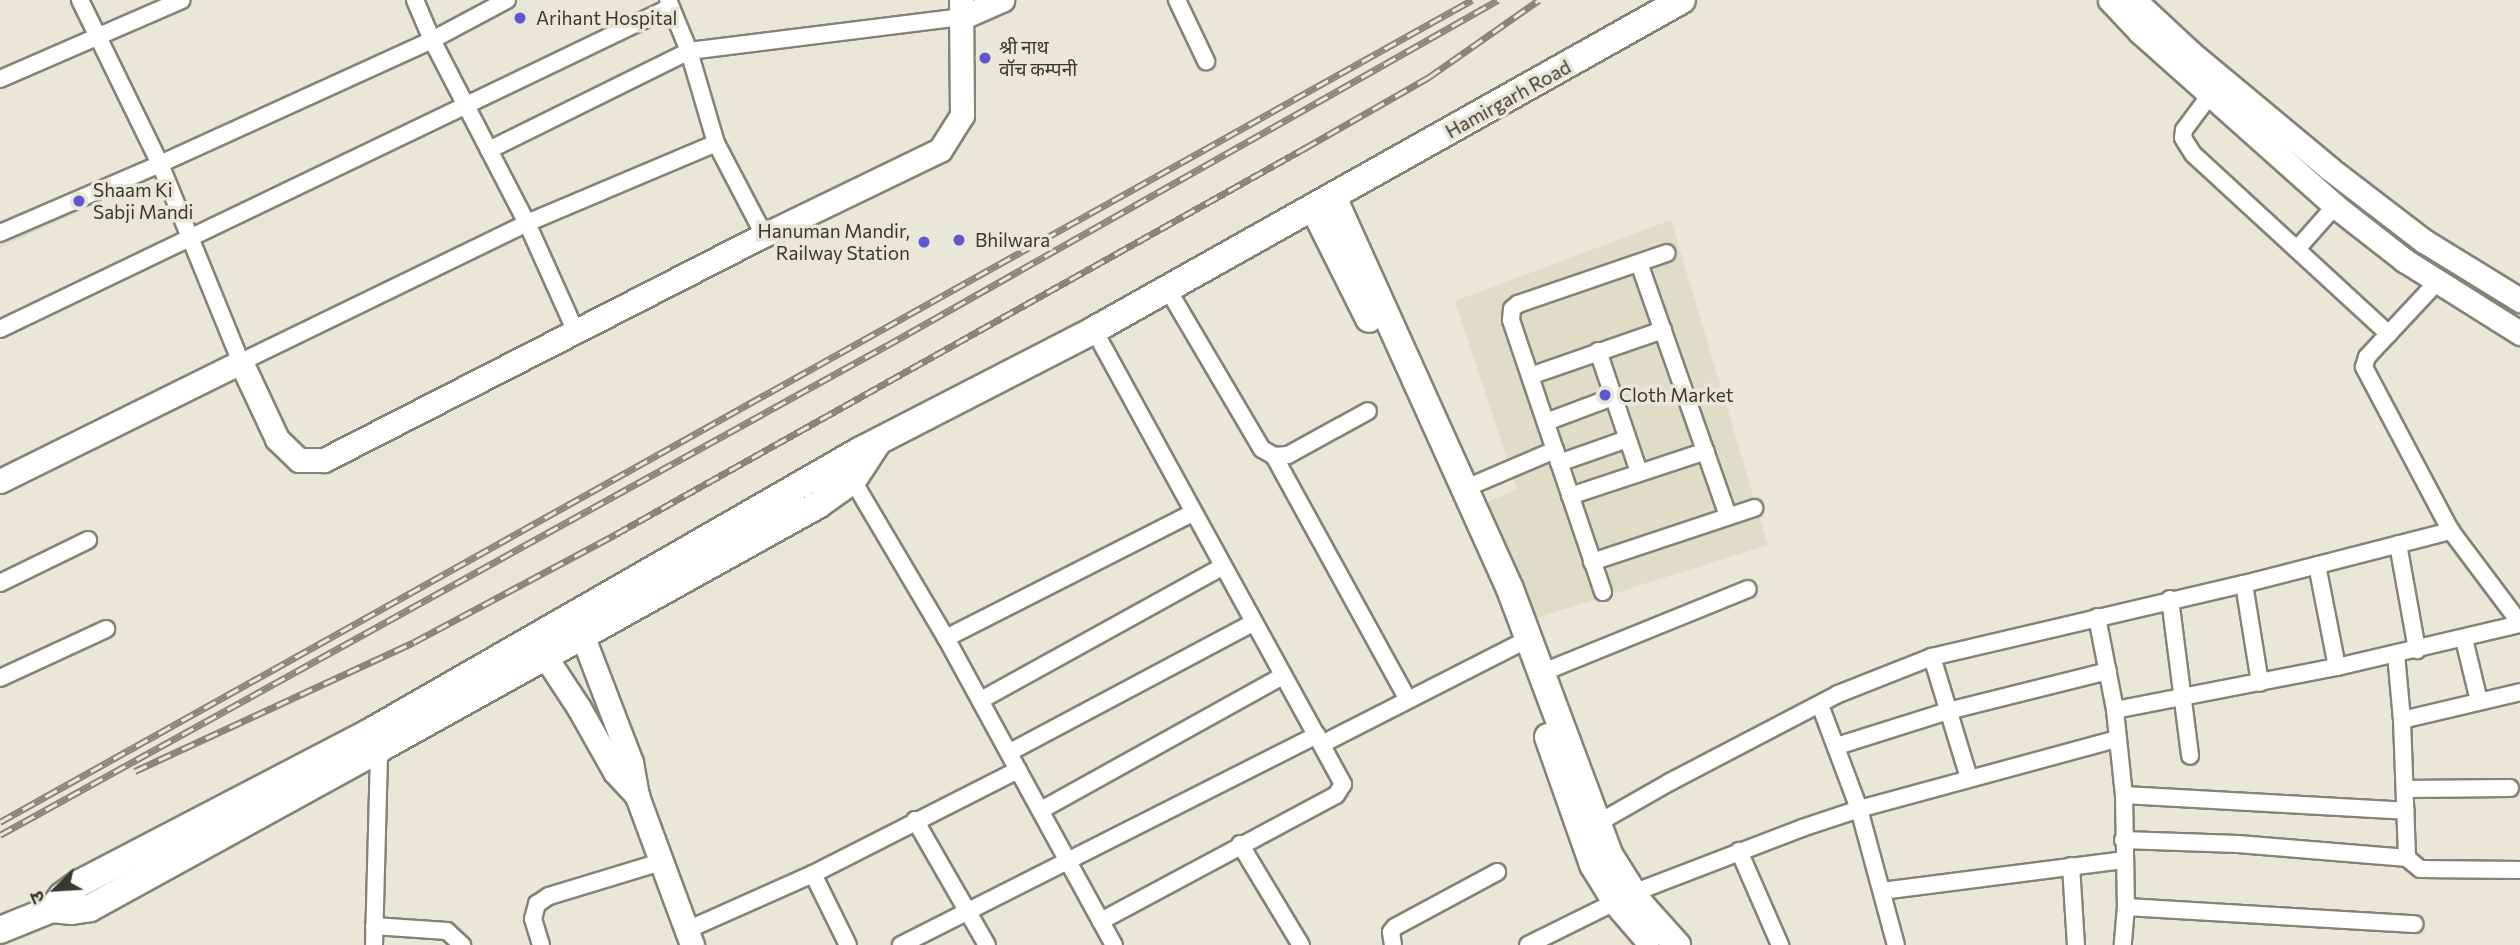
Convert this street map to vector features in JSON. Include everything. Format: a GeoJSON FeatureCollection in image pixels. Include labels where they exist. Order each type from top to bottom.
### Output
{"type":"FeatureCollection","features":[{"type":"Feature","properties":{"kind":"main road","name":"Hamirgarh Road"},"geometry":{"type":"LineString","coordinates":[[848,471],[877,443],[1094,330],[1682,0]]}},
{"type":"Feature","properties":{"kind":"main road"},"geometry":{"type":"LineString","coordinates":[[1323,202],[1466,488],[1510,589],[1625,898],[1653,945]]}},
{"type":"Feature","properties":{"kind":"main road"},"geometry":{"type":"LineString","coordinates":[[1323,202],[1502,593],[1563,786],[1593,865],[1677,945]]}},
{"type":"Feature","properties":{"kind":"main road"},"geometry":{"type":"LineString","coordinates":[[3,932],[52,909],[62,896],[80,883],[370,732],[818,505],[848,471]]}},
{"type":"Feature","properties":{"kind":"main road"},"geometry":{"type":"LineString","coordinates":[[52,909],[72,912],[90,908],[379,749],[539,647]]}},
{"type":"Feature","properties":{"kind":"street"},"geometry":{"type":"LineString","coordinates":[[80,0],[160,164],[241,362],[277,439],[299,460],[324,460],[764,235],[940,150],[962,115],[962,8]]}},
{"type":"Feature","properties":{"kind":"street"},"geometry":{"type":"LineString","coordinates":[[0,79],[182,0]]}},
{"type":"Feature","properties":{"kind":"street"},"geometry":{"type":"LineString","coordinates":[[415,0],[432,40],[527,223],[576,332]]}},
{"type":"Feature","properties":{"kind":"street"},"geometry":{"type":"LineString","coordinates":[[0,233],[160,164],[432,40],[507,0]]}},
{"type":"Feature","properties":{"kind":"street"},"geometry":{"type":"LineString","coordinates":[[489,150],[689,51],[1002,0]]}},
{"type":"Feature","properties":{"kind":"street"},"geometry":{"type":"LineString","coordinates":[[1177,0],[1206,61]]}},
{"type":"Feature","properties":{"kind":"street"},"geometry":{"type":"LineString","coordinates":[[2110,0],[2140,32],[2335,206],[2438,281],[2520,333]]}},
{"type":"Feature","properties":{"kind":"street"},"geometry":{"type":"LineString","coordinates":[[2134,0],[2191,53],[2330,169],[2424,241],[2520,300]]}},
{"type":"Feature","properties":{"kind":"street"},"geometry":{"type":"LineString","coordinates":[[0,329],[670,4],[689,51],[716,143],[764,235]]}},
{"type":"Feature","properties":{"kind":"street"},"geometry":{"type":"LineString","coordinates":[[2210,95],[2184,130],[2183,138],[2193,154],[2389,334]]}},
{"type":"Feature","properties":{"kind":"street"},"geometry":{"type":"LineString","coordinates":[[0,481],[527,223],[716,143]]}},
{"type":"Feature","properties":{"kind":"street"},"geometry":{"type":"LineString","coordinates":[[2297,249],[2335,206]]}},
{"type":"Feature","properties":{"kind":"street"},"geometry":{"type":"LineString","coordinates":[[1602,592],[1511,320],[1512,309],[1518,304],[1667,253]]}},
{"type":"Feature","properties":{"kind":"street"},"geometry":{"type":"LineString","coordinates":[[1639,263],[1728,516]]}},
{"type":"Feature","properties":{"kind":"street"},"geometry":{"type":"LineString","coordinates":[[2115,710],[2417,650],[2520,623],[2451,531],[2364,367],[2367,357],[2438,281]]}},
{"type":"Feature","properties":{"kind":"street"},"geometry":{"type":"LineString","coordinates":[[1167,288],[1262,449],[1273,456],[1408,700]]}},
{"type":"Feature","properties":{"kind":"street"},"geometry":{"type":"LineString","coordinates":[[1094,330],[1343,784],[1336,795],[1240,844],[1101,921]]}},
{"type":"Feature","properties":{"kind":"street"},"geometry":{"type":"LineString","coordinates":[[1530,376],[1663,330]]}},
{"type":"Feature","properties":{"kind":"street"},"geometry":{"type":"LineString","coordinates":[[1598,351],[1639,472]]}},
{"type":"Feature","properties":{"kind":"street"},"geometry":{"type":"LineString","coordinates":[[1546,422],[1613,397]]}},
{"type":"Feature","properties":{"kind":"street"},"geometry":{"type":"LineString","coordinates":[[1273,456],[1288,455],[1368,411]]}},
{"type":"Feature","properties":{"kind":"street"},"geometry":{"type":"LineString","coordinates":[[1466,488],[1557,456],[1626,439]]}},
{"type":"Feature","properties":{"kind":"street"},"geometry":{"type":"LineString","coordinates":[[1570,496],[1706,451]]}},
{"type":"Feature","properties":{"kind":"street"},"geometry":{"type":"LineString","coordinates":[[848,471],[1010,752],[1111,944]]}},
{"type":"Feature","properties":{"kind":"street"},"geometry":{"type":"LineString","coordinates":[[1591,562],[1754,508]]}},
{"type":"Feature","properties":{"kind":"street"},"geometry":{"type":"LineString","coordinates":[[946,638],[1192,513]]}},
{"type":"Feature","properties":{"kind":"street"},"geometry":{"type":"LineString","coordinates":[[1598,823],[1838,694],[1932,657],[2170,599],[2244,584],[2451,531]]}},
{"type":"Feature","properties":{"kind":"street"},"geometry":{"type":"LineString","coordinates":[[0,583],[88,540]]}},
{"type":"Feature","properties":{"kind":"street"},"geometry":{"type":"LineString","coordinates":[[2398,544],[2417,650]]}},
{"type":"Feature","properties":{"kind":"street"},"geometry":{"type":"LineString","coordinates":[[2318,565],[2337,667]]}},
{"type":"Feature","properties":{"kind":"street"},"geometry":{"type":"LineString","coordinates":[[981,700],[1222,567]]}},
{"type":"Feature","properties":{"kind":"street"},"geometry":{"type":"LineString","coordinates":[[2244,584],[2260,682]]}},
{"type":"Feature","properties":{"kind":"street"},"geometry":{"type":"LineString","coordinates":[[1541,673],[1748,589]]}},
{"type":"Feature","properties":{"kind":"street"},"geometry":{"type":"LineString","coordinates":[[2170,599],[2190,756]]}},
{"type":"Feature","properties":{"kind":"street"},"geometry":{"type":"LineString","coordinates":[[2097,617],[2115,710],[2124,795],[2126,906],[2123,945]]}},
{"type":"Feature","properties":{"kind":"street"},"geometry":{"type":"LineString","coordinates":[[1010,752],[1253,623]]}},
{"type":"Feature","properties":{"kind":"street"},"geometry":{"type":"LineString","coordinates":[[578,626],[631,762],[637,796],[690,938],[915,820],[1018,770]]}},
{"type":"Feature","properties":{"kind":"street"},"geometry":{"type":"LineString","coordinates":[[0,678],[107,629]]}},
{"type":"Feature","properties":{"kind":"street"},"geometry":{"type":"LineString","coordinates":[[2464,639],[2479,701]]}},
{"type":"Feature","properties":{"kind":"street"},"geometry":{"type":"LineString","coordinates":[[901,945],[1068,859],[1319,739],[1408,700],[1518,644]]}},
{"type":"Feature","properties":{"kind":"street"},"geometry":{"type":"LineString","coordinates":[[539,647],[615,772],[637,796]]}},
{"type":"Feature","properties":{"kind":"street"},"geometry":{"type":"LineString","coordinates":[[2396,654],[2402,720],[2407,858]]}},
{"type":"Feature","properties":{"kind":"street"},"geometry":{"type":"LineString","coordinates":[[1932,657],[1969,778]]}},
{"type":"Feature","properties":{"kind":"street"},"geometry":{"type":"LineString","coordinates":[[1837,746],[1948,711],[2108,671]]}},
{"type":"Feature","properties":{"kind":"street"},"geometry":{"type":"LineString","coordinates":[[1041,810],[1283,676]]}},
{"type":"Feature","properties":{"kind":"street"},"geometry":{"type":"LineString","coordinates":[[2402,720],[2520,692]]}},
{"type":"Feature","properties":{"kind":"street"},"geometry":{"type":"LineString","coordinates":[[1820,705],[1859,809],[1896,945]]}},
{"type":"Feature","properties":{"kind":"street"},"geometry":{"type":"LineString","coordinates":[[1528,945],[1625,898],[1739,851],[1859,809],[2117,738]]}},
{"type":"Feature","properties":{"kind":"street"},"geometry":{"type":"LineString","coordinates":[[374,945],[379,749]]}},
{"type":"Feature","properties":{"kind":"street"},"geometry":{"type":"LineString","coordinates":[[2405,789],[2510,788]]}},
{"type":"Feature","properties":{"kind":"street"},"geometry":{"type":"LineString","coordinates":[[2124,795],[2406,811]]}},
{"type":"Feature","properties":{"kind":"street"},"geometry":{"type":"LineString","coordinates":[[915,820],[987,945]]}},
{"type":"Feature","properties":{"kind":"street"},"geometry":{"type":"LineString","coordinates":[[2123,840],[2238,844],[2407,858],[2420,869],[2520,870]]}},
{"type":"Feature","properties":{"kind":"street"},"geometry":{"type":"LineString","coordinates":[[1240,844],[1301,945]]}},
{"type":"Feature","properties":{"kind":"street"},"geometry":{"type":"LineString","coordinates":[[1739,851],[1780,945]]}},
{"type":"Feature","properties":{"kind":"street"},"geometry":{"type":"LineString","coordinates":[[1882,891],[2124,860]]}},
{"type":"Feature","properties":{"kind":"street"},"geometry":{"type":"LineString","coordinates":[[541,945],[533,919],[537,904],[549,896],[661,862]]}},
{"type":"Feature","properties":{"kind":"street"},"geometry":{"type":"LineString","coordinates":[[2071,866],[2076,945]]}},
{"type":"Feature","properties":{"kind":"street"},"geometry":{"type":"LineString","coordinates":[[1393,945],[1391,932],[1395,927],[1497,872]]}},
{"type":"Feature","properties":{"kind":"street"},"geometry":{"type":"LineString","coordinates":[[813,874],[848,945]]}},
{"type":"Feature","properties":{"kind":"street"},"geometry":{"type":"LineString","coordinates":[[2126,906],[2414,924]]}},
{"type":"Feature","properties":{"kind":"street"},"geometry":{"type":"LineString","coordinates":[[374,926],[447,931],[462,945]]}},
{"type":"Feature","properties":{"kind":"shaded area","name":"Shaam Ki Sabji Mandi"},"geometry":{"type":"Polygon","coordinates":[[[147,162],[154,177],[0,248],[0,224],[147,162]]]}},
{"type":"Feature","properties":{"kind":"shaded area","name":"Cloth Market"},"geometry":{"type":"Polygon","coordinates":[[[1671,220],[1768,545],[1527,621],[1483,504],[1517,489],[1455,301],[1671,220]]]}},
{"type":"Feature","properties":{"kind":"railway"},"geometry":{"type":"LineString","coordinates":[[0,822],[1472,0]]}},
{"type":"Feature","properties":{"kind":"railway"},"geometry":{"type":"LineString","coordinates":[[0,835],[886,346],[1498,0]]}},
{"type":"Feature","properties":{"kind":"railway"},"geometry":{"type":"LineString","coordinates":[[135,771],[414,642],[616,534],[1429,77],[1539,0]]}},
{"type":"Feature","properties":{"kind":"place","name":"Arihant Hospital"},"geometry":{"type":"Point","coordinates":[520,18]}},
{"type":"Feature","properties":{"kind":"place","name":"श्री नाथ वॉच कम्पनी"},"geometry":{"type":"Point","coordinates":[985,58]}},
{"type":"Feature","properties":{"kind":"place","name":"Shaam Ki Sabji Mandi"},"geometry":{"type":"Point","coordinates":[79,201]}},
{"type":"Feature","properties":{"kind":"place","name":"Bhilwara"},"geometry":{"type":"Point","coordinates":[959,240]}},
{"type":"Feature","properties":{"kind":"place","name":"Hanuman Mandir, Railway Station"},"geometry":{"type":"Point","coordinates":[924,242]}},
{"type":"Feature","properties":{"kind":"place","name":"Cloth Market"},"geometry":{"type":"Point","coordinates":[1605,395]}}]}
